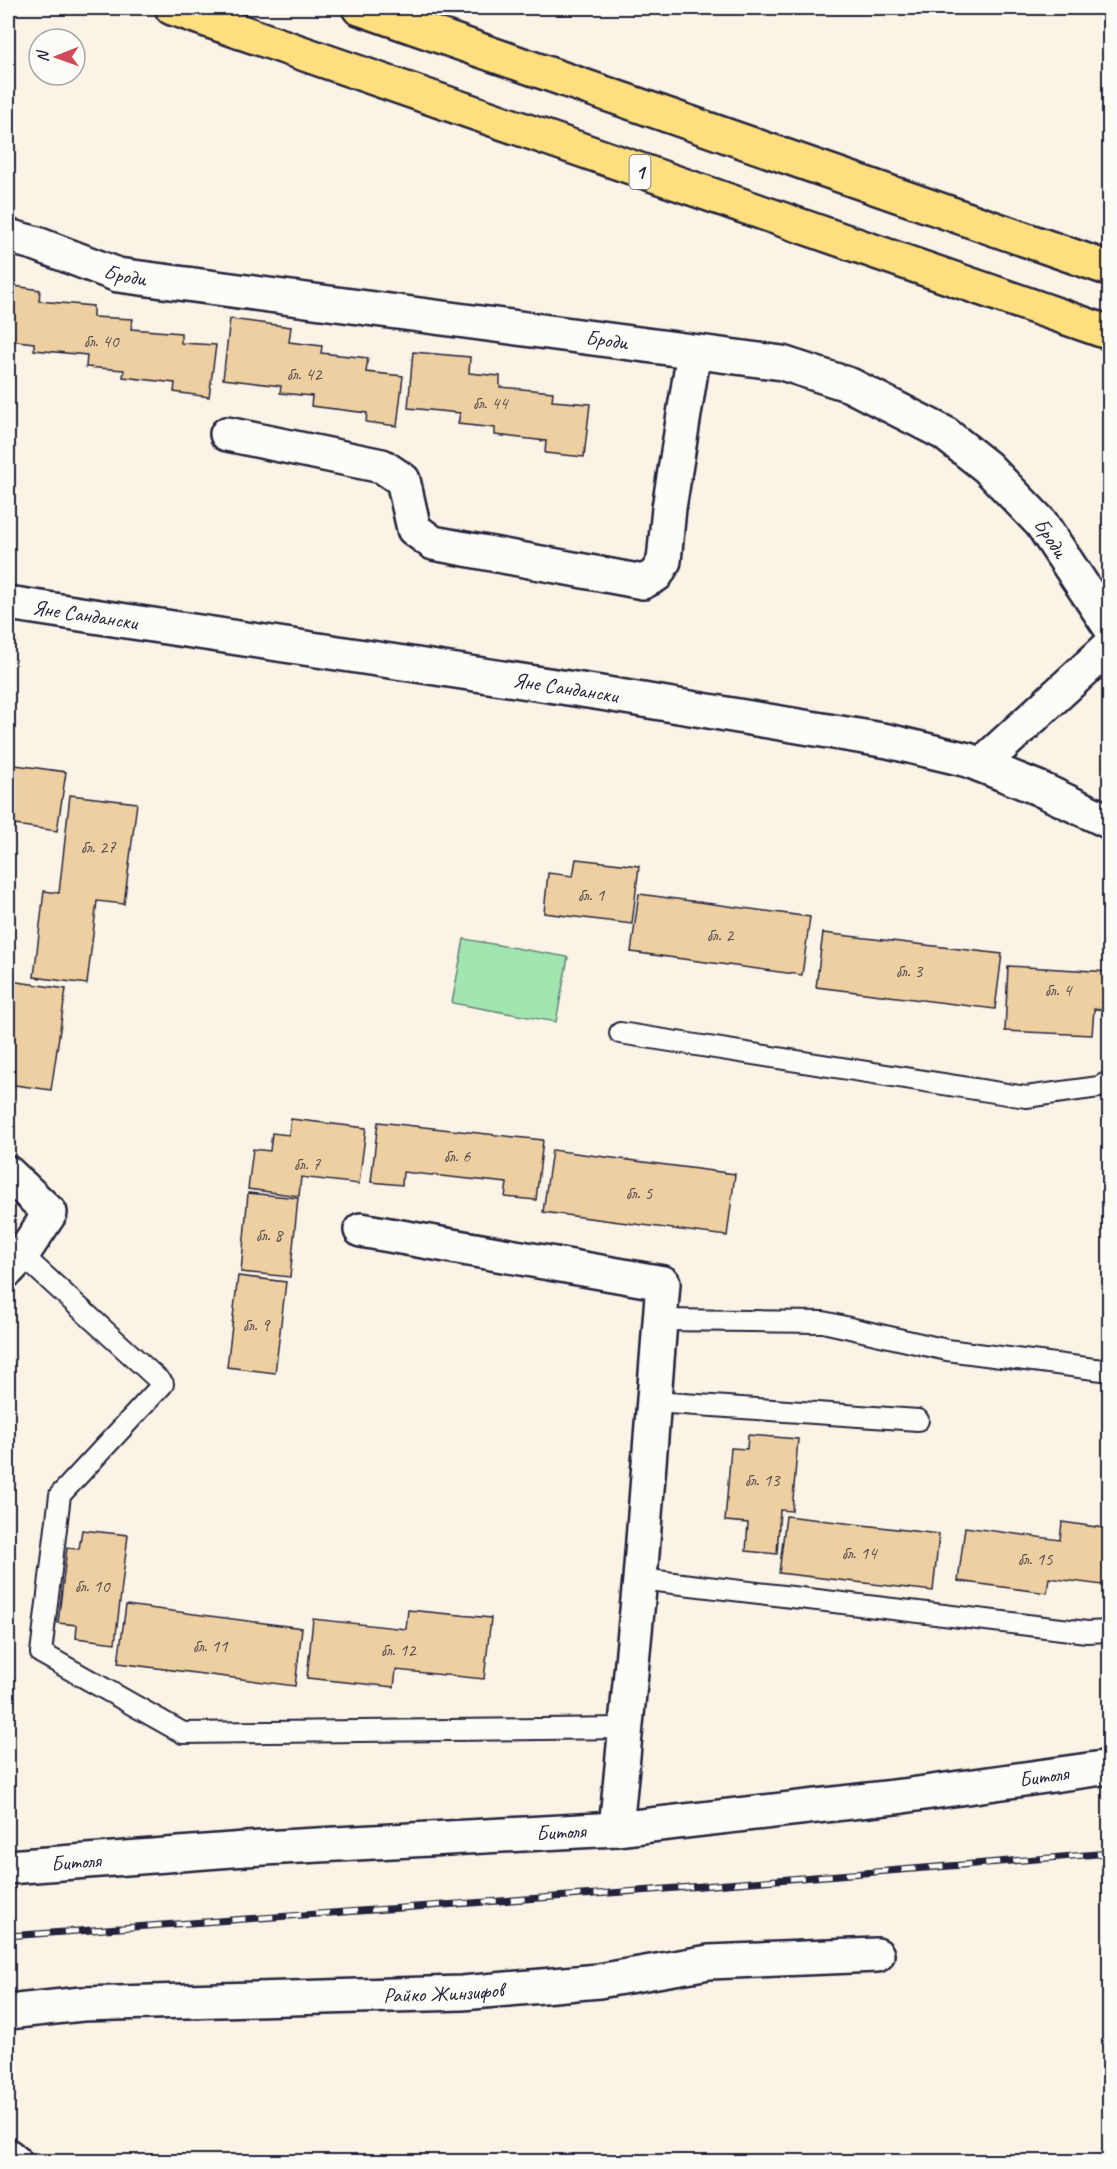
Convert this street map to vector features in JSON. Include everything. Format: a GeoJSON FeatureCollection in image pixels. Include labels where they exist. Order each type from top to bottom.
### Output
{"type":"FeatureCollection","features":[{"type":"Feature","properties":{"kind":"main road","name":"1"},"geometry":{"type":"LineString","coordinates":[[172,8],[1110,333]]}},
{"type":"Feature","properties":{"kind":"main road"},"geometry":{"type":"LineString","coordinates":[[359,8],[1110,269]]}},
{"type":"Feature","properties":{"kind":"street","name":"Броди"},"geometry":{"type":"LineString","coordinates":[[8,236],[37,244],[118,275],[794,367],[850,386],[944,433],[987,467],[1041,523],[1110,627]]}},
{"type":"Feature","properties":{"kind":"street"},"geometry":{"type":"LineString","coordinates":[[227,434],[382,466],[403,480],[414,529],[433,543],[643,582],[656,575],[664,561],[669,508],[694,352]]}},
{"type":"Feature","properties":{"kind":"street","name":"Яне Сандански"},"geometry":{"type":"LineString","coordinates":[[8,603],[601,693],[888,741],[981,765],[1038,788],[1110,822]]}},
{"type":"Feature","properties":{"kind":"street"},"geometry":{"type":"LineString","coordinates":[[981,765],[1110,646]]}},
{"type":"Feature","properties":{"kind":"street"},"geometry":{"type":"LineString","coordinates":[[8,1173],[50,1213],[15,1263]]}},
{"type":"Feature","properties":{"kind":"street"},"geometry":{"type":"LineString","coordinates":[[361,1230],[663,1283],[640,1580],[616,1829]]}},
{"type":"Feature","properties":{"kind":"street","name":"Битоля"},"geometry":{"type":"LineString","coordinates":[[8,1867],[245,1849],[616,1829],[903,1796],[1110,1767]]}},
{"type":"Feature","properties":{"kind":"street","name":"Райко Жинзифов"},"geometry":{"type":"LineString","coordinates":[[8,2012],[82,2004],[462,1993],[599,1982],[709,1962],[877,1955]]}},
{"type":"Feature","properties":{"kind":"street"},"geometry":{"type":"LineString","coordinates":[[8,2156],[15,2162]]}},
{"type":"Feature","properties":{"kind":"lane"},"geometry":{"type":"LineString","coordinates":[[620,1033],[1026,1097],[1099,1087],[1110,1081]]}},
{"type":"Feature","properties":{"kind":"lane"},"geometry":{"type":"LineString","coordinates":[[15,1263],[163,1384],[60,1495],[41,1653],[183,1733],[624,1728]]}},
{"type":"Feature","properties":{"kind":"lane"},"geometry":{"type":"LineString","coordinates":[[660,1320],[823,1323],[947,1350],[1110,1371]]}},
{"type":"Feature","properties":{"kind":"lane"},"geometry":{"type":"LineString","coordinates":[[654,1402],[918,1420]]}},
{"type":"Feature","properties":{"kind":"lane"},"geometry":{"type":"LineString","coordinates":[[640,1580],[1087,1632],[1110,1631]]}},
{"type":"Feature","properties":{"kind":"green space"},"geometry":{"type":"Polygon","coordinates":[[[464,939],[568,957],[556,1022],[452,1003],[464,939]]]}},
{"type":"Feature","properties":{"kind":"building"},"geometry":{"type":"Polygon","coordinates":[[[8,285],[40,290],[39,301],[93,306],[93,317],[133,319],[131,329],[181,333],[181,343],[216,345],[209,397],[174,392],[175,383],[123,377],[124,370],[86,367],[87,355],[34,350],[34,343],[8,340],[8,285]]]}},
{"type":"Feature","properties":{"kind":"building"},"geometry":{"type":"Polygon","coordinates":[[[230,319],[291,327],[289,342],[322,346],[321,353],[368,358],[366,372],[403,376],[397,426],[366,422],[367,413],[311,406],[312,396],[280,393],[281,386],[223,379],[230,319]]]}},
{"type":"Feature","properties":{"kind":"building"},"geometry":{"type":"Polygon","coordinates":[[[413,352],[470,357],[469,373],[500,376],[500,387],[553,392],[552,401],[590,404],[584,457],[545,453],[546,441],[495,435],[495,428],[458,424],[460,413],[408,408],[413,352]]]}},
{"type":"Feature","properties":{"kind":"building"},"geometry":{"type":"Polygon","coordinates":[[[8,764],[66,772],[57,831],[8,824],[8,764]]]}},
{"type":"Feature","properties":{"kind":"building"},"geometry":{"type":"Polygon","coordinates":[[[70,795],[137,803],[124,904],[97,901],[87,984],[34,977],[44,891],[59,893],[70,795]]]}},
{"type":"Feature","properties":{"kind":"building"},"geometry":{"type":"Polygon","coordinates":[[[576,859],[639,866],[632,924],[544,913],[548,873],[573,876],[576,859]]]}},
{"type":"Feature","properties":{"kind":"building"},"geometry":{"type":"Polygon","coordinates":[[[639,894],[810,917],[802,975],[631,952],[639,894]]]}},
{"type":"Feature","properties":{"kind":"building"},"geometry":{"type":"Polygon","coordinates":[[[823,933],[1002,954],[995,1009],[816,987],[823,933]]]}},
{"type":"Feature","properties":{"kind":"building"},"geometry":{"type":"Polygon","coordinates":[[[1008,966],[1110,972],[1110,1010],[1094,1009],[1092,1035],[1005,1031],[1008,966]]]}},
{"type":"Feature","properties":{"kind":"building"},"geometry":{"type":"Polygon","coordinates":[[[10,981],[66,989],[51,1090],[8,1084],[10,981]]]}},
{"type":"Feature","properties":{"kind":"building"},"geometry":{"type":"Polygon","coordinates":[[[291,1119],[366,1128],[359,1184],[301,1177],[299,1196],[248,1189],[253,1149],[270,1151],[272,1133],[289,1135],[291,1119]]]}},
{"type":"Feature","properties":{"kind":"building"},"geometry":{"type":"Polygon","coordinates":[[[378,1122],[543,1140],[536,1200],[505,1197],[507,1183],[403,1172],[402,1185],[371,1182],[378,1122]]]}},
{"type":"Feature","properties":{"kind":"building"},"geometry":{"type":"Polygon","coordinates":[[[552,1150],[735,1174],[727,1236],[543,1212],[552,1150]]]}},
{"type":"Feature","properties":{"kind":"building"},"geometry":{"type":"Polygon","coordinates":[[[248,1193],[298,1198],[290,1277],[241,1272],[248,1193]]]}},
{"type":"Feature","properties":{"kind":"building"},"geometry":{"type":"Polygon","coordinates":[[[238,1276],[286,1282],[275,1373],[227,1367],[238,1276]]]}},
{"type":"Feature","properties":{"kind":"building"},"geometry":{"type":"Polygon","coordinates":[[[748,1435],[798,1439],[792,1511],[780,1510],[777,1554],[746,1551],[748,1523],[725,1521],[731,1448],[747,1449],[748,1435]]]}},
{"type":"Feature","properties":{"kind":"building"},"geometry":{"type":"Polygon","coordinates":[[[786,1516],[939,1534],[933,1591],[779,1573],[786,1516]]]}},
{"type":"Feature","properties":{"kind":"building"},"geometry":{"type":"Polygon","coordinates":[[[1062,1522],[1110,1529],[1110,1586],[1049,1578],[1047,1593],[958,1581],[965,1527],[1060,1540],[1062,1522]]]}},
{"type":"Feature","properties":{"kind":"building"},"geometry":{"type":"Polygon","coordinates":[[[82,1530],[128,1535],[115,1643],[76,1638],[77,1625],[58,1623],[67,1548],[79,1549],[82,1530]]]}},
{"type":"Feature","properties":{"kind":"building"},"geometry":{"type":"Polygon","coordinates":[[[126,1605],[302,1628],[295,1686],[118,1663],[126,1605]]]}},
{"type":"Feature","properties":{"kind":"building"},"geometry":{"type":"Polygon","coordinates":[[[408,1610],[491,1618],[484,1679],[396,1670],[394,1687],[307,1678],[313,1619],[406,1629],[408,1610]]]}},
{"type":"Feature","properties":{"kind":"railway"},"geometry":{"type":"LineString","coordinates":[[8,1936],[652,1890],[1110,1853]]}}]}
